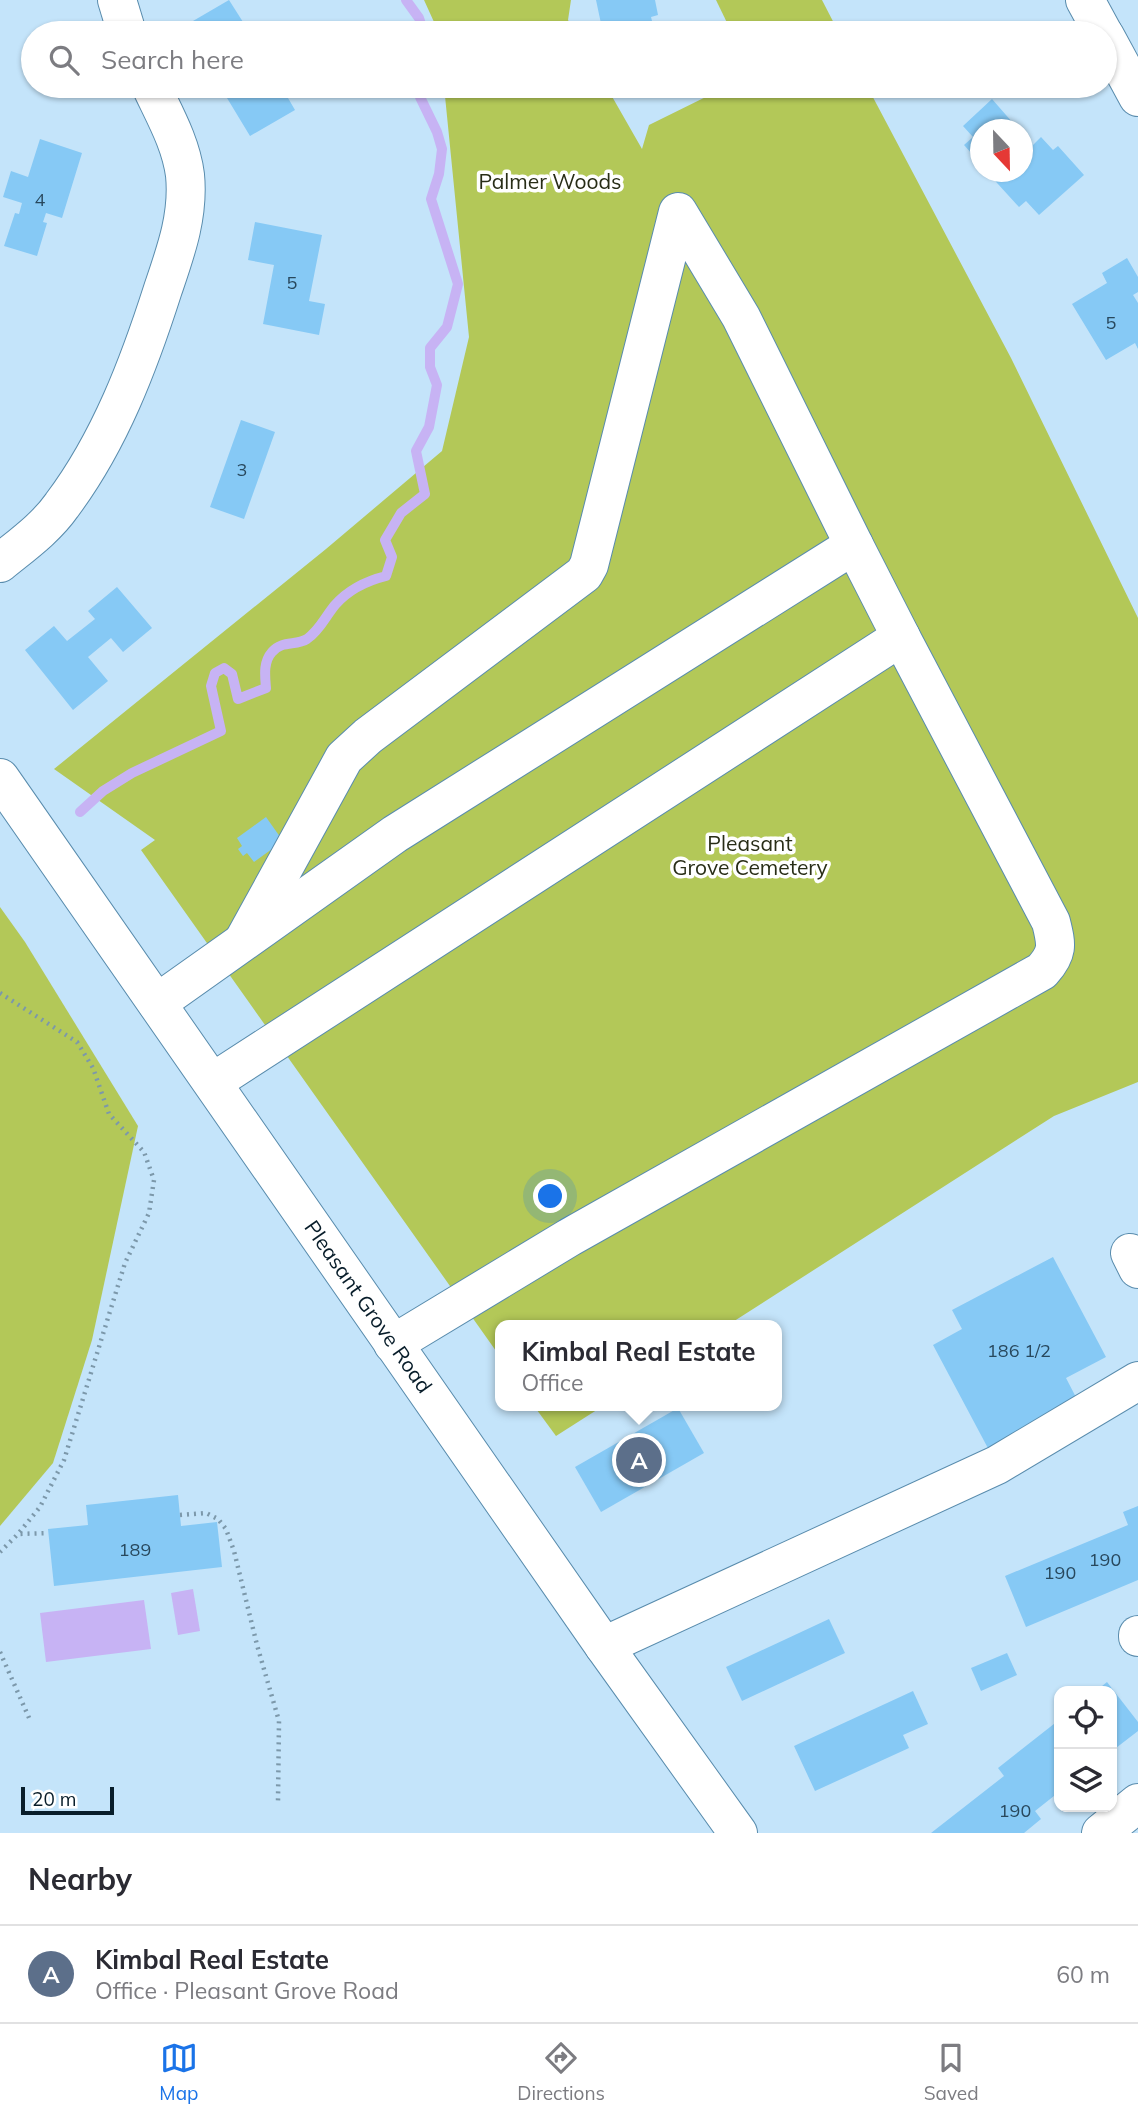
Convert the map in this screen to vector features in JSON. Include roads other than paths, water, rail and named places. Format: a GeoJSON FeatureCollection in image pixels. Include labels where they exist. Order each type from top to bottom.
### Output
{"type":"FeatureCollection","features":[{"type":"Feature","properties":{"kind":"street"},"geometry":{"type":"LineString","coordinates":[[117,0],[123,21]]}},
{"type":"Feature","properties":{"kind":"street"},"geometry":{"type":"LineString","coordinates":[[1085,0],[1096,21]]}},
{"type":"Feature","properties":{"kind":"street"},"geometry":{"type":"LineString","coordinates":[[1117,59],[1138,97]]}},
{"type":"Feature","properties":{"kind":"street"},"geometry":{"type":"LineString","coordinates":[[0,563],[48,523],[64,504],[93,456],[130,383],[149,334],[180,238],[186,208],[185,173],[177,142],[157,98]]}},
{"type":"Feature","properties":{"kind":"street"},"geometry":{"type":"LineString","coordinates":[[244,940],[344,758],[369,736],[584,574],[589,565],[678,212],[741,317],[901,637],[1051,922],[1056,942],[1054,958],[1042,971],[570,1237],[393,1344]]}},
{"type":"Feature","properties":{"kind":"street"},"geometry":{"type":"LineString","coordinates":[[157,1003],[396,834],[854,545]]}},
{"type":"Feature","properties":{"kind":"street"},"geometry":{"type":"LineString","coordinates":[[212,1082],[901,637]]}},
{"type":"Feature","properties":{"kind":"street","name":"Pleasant Grove Road"},"geometry":{"type":"LineString","coordinates":[[0,778],[604,1646],[738,1833]]}},
{"type":"Feature","properties":{"kind":"street"},"geometry":{"type":"LineString","coordinates":[[604,1646],[997,1465],[1138,1381]]}},
{"type":"Feature","properties":{"kind":"street"},"geometry":{"type":"LineString","coordinates":[[1101,1833],[1138,1803]]}},
{"type":"Feature","properties":{"kind":"waterway"},"geometry":{"type":"LineString","coordinates":[[406,0],[420,21]]}},
{"type":"Feature","properties":{"kind":"waterway"},"geometry":{"type":"LineString","coordinates":[[80,812],[103,791],[132,773],[221,731],[211,686],[215,673],[224,668],[232,674],[238,699],[266,688],[266,665],[276,648],[307,639],[346,594],[365,583],[386,576],[392,557],[385,540],[401,513],[425,494],[416,451],[429,427],[437,385],[430,367],[430,348],[447,327],[458,284],[431,199],[439,174],[442,149],[420,98]]}},
{"type":"Feature","properties":{"kind":"place","name":"Kimbal Real Estate"},"geometry":{"type":"Point","coordinates":[639,1460]}},
{"type":"Feature","properties":{"kind":"park label","name":"Palmer Woods"},"geometry":{"type":"Point","coordinates":[550,182]}},
{"type":"Feature","properties":{"kind":"park label","name":"Pleasant Grove Cemetery"},"geometry":{"type":"Point","coordinates":[750,856]}}]}
